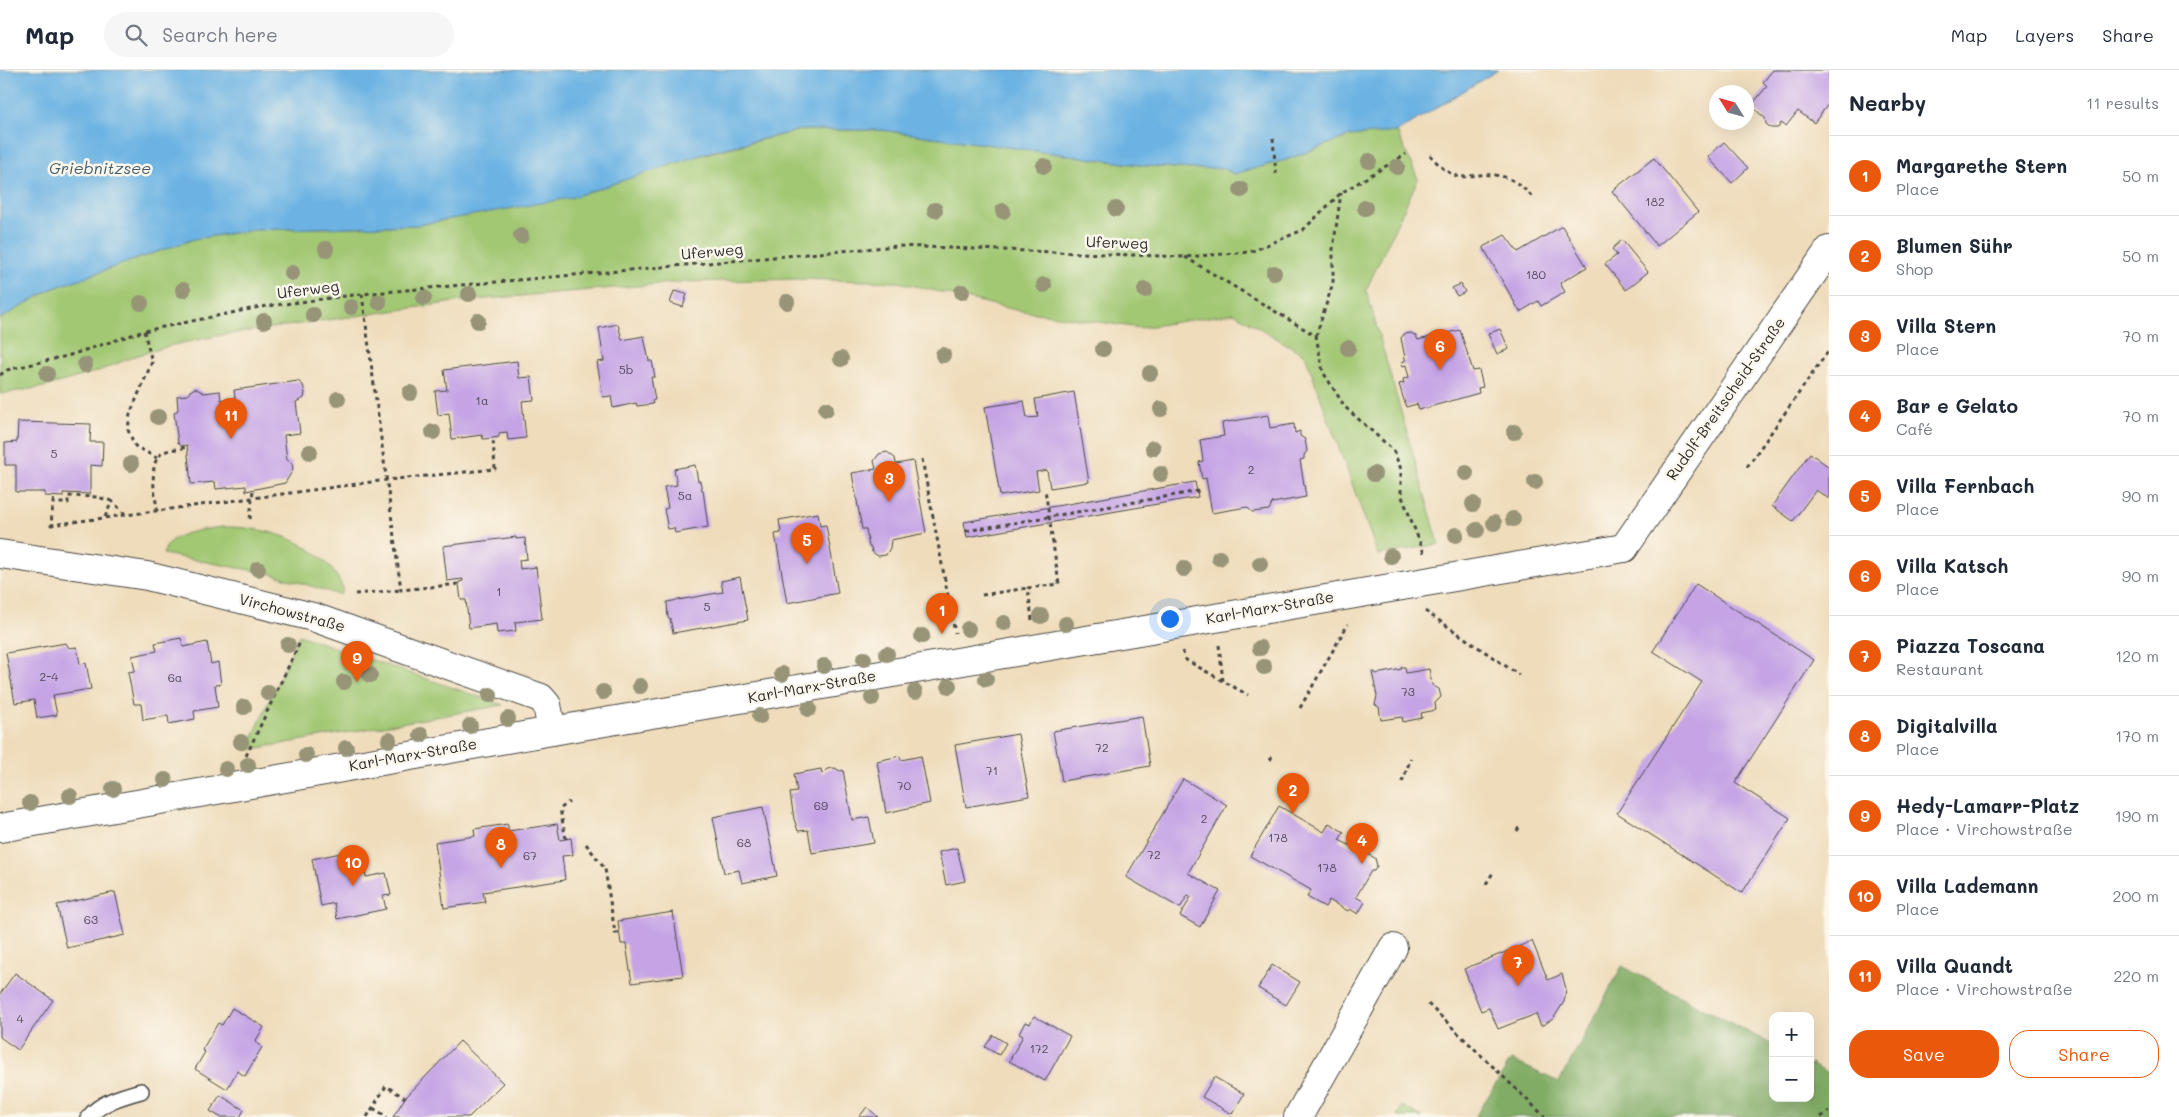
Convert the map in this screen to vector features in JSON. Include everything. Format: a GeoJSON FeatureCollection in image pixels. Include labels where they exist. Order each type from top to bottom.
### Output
{"type":"FeatureCollection","features":[{"type":"Feature","properties":{"kind":"street","name":"Rudolf-Breitscheid-Straße"},"geometry":{"type":"LineString","coordinates":[[1624,548],[1829,250]]}},
{"type":"Feature","properties":{"kind":"street","name":"Karl-Marx-Straße"},"geometry":{"type":"LineString","coordinates":[[0,829],[552,731],[1624,548]]}},
{"type":"Feature","properties":{"kind":"street","name":"Virchowstraße"},"geometry":{"type":"LineString","coordinates":[[0,554],[146,576],[313,617],[541,698],[547,705],[552,731]]}},
{"type":"Feature","properties":{"kind":"street"},"geometry":{"type":"LineString","coordinates":[[1298,1117],[1393,948]]}},
{"type":"Feature","properties":{"kind":"lane"},"geometry":{"type":"LineString","coordinates":[[89,1117],[95,1109],[125,1095],[141,1091]]}},
{"type":"Feature","properties":{"kind":"path"},"geometry":{"type":"LineString","coordinates":[[1273,138],[1276,175]]}},
{"type":"Feature","properties":{"kind":"path","name":"Uferweg"},"geometry":{"type":"LineString","coordinates":[[0,375],[7,370],[67,356],[144,331],[260,307],[362,294],[898,246],[1185,257],[1250,252],[1303,230],[1341,193],[1406,154]]}},
{"type":"Feature","properties":{"kind":"path"},"geometry":{"type":"LineString","coordinates":[[1430,155],[1442,168],[1458,177],[1483,174],[1505,177],[1520,183],[1534,199]]}},
{"type":"Feature","properties":{"kind":"path"},"geometry":{"type":"LineString","coordinates":[[1341,193],[1333,249],[1333,283],[1316,336],[1323,372],[1344,407],[1378,434],[1393,450],[1401,469],[1401,494],[1425,554]]}},
{"type":"Feature","properties":{"kind":"path"},"geometry":{"type":"LineString","coordinates":[[1185,257],[1316,336]]}},
{"type":"Feature","properties":{"kind":"path"},"geometry":{"type":"LineString","coordinates":[[362,294],[400,590]]}},
{"type":"Feature","properties":{"kind":"path"},"geometry":{"type":"LineString","coordinates":[[144,331],[152,362],[130,414],[128,430],[135,446],[157,458]]}},
{"type":"Feature","properties":{"kind":"path"},"geometry":{"type":"LineString","coordinates":[[1747,467],[1829,350]]}},
{"type":"Feature","properties":{"kind":"path"},"geometry":{"type":"LineString","coordinates":[[54,496],[51,525],[387,480],[495,469],[493,438]]}},
{"type":"Feature","properties":{"kind":"path"},"geometry":{"type":"LineString","coordinates":[[157,511],[153,466],[157,458],[164,452],[187,447]]}},
{"type":"Feature","properties":{"kind":"path"},"geometry":{"type":"LineString","coordinates":[[922,459],[955,633]]}},
{"type":"Feature","properties":{"kind":"path"},"geometry":{"type":"LineString","coordinates":[[982,595],[1059,584],[1045,489]]}},
{"type":"Feature","properties":{"kind":"path"},"geometry":{"type":"LineString","coordinates":[[250,519],[253,490]]}},
{"type":"Feature","properties":{"kind":"path"},"geometry":{"type":"LineString","coordinates":[[966,531],[1199,491]]}},
{"type":"Feature","properties":{"kind":"path"},"geometry":{"type":"LineString","coordinates":[[53,503],[68,503],[68,496],[97,497],[112,501],[126,515]]}},
{"type":"Feature","properties":{"kind":"path"},"geometry":{"type":"LineString","coordinates":[[104,518],[112,501]]}},
{"type":"Feature","properties":{"kind":"path"},"geometry":{"type":"LineString","coordinates":[[355,594],[459,584]]}},
{"type":"Feature","properties":{"kind":"path"},"geometry":{"type":"LineString","coordinates":[[1028,588],[1032,615]]}},
{"type":"Feature","properties":{"kind":"path"},"geometry":{"type":"LineString","coordinates":[[1424,611],[1519,675]]}},
{"type":"Feature","properties":{"kind":"path"},"geometry":{"type":"LineString","coordinates":[[231,787],[313,617]]}},
{"type":"Feature","properties":{"kind":"path"},"geometry":{"type":"LineString","coordinates":[[1300,708],[1348,624]]}},
{"type":"Feature","properties":{"kind":"path"},"geometry":{"type":"LineString","coordinates":[[1219,645],[1223,681]]}},
{"type":"Feature","properties":{"kind":"path"},"geometry":{"type":"LineString","coordinates":[[1182,651],[1186,660],[1248,695]]}},
{"type":"Feature","properties":{"kind":"path"},"geometry":{"type":"LineString","coordinates":[[1270,760],[1274,753]]}},
{"type":"Feature","properties":{"kind":"path"},"geometry":{"type":"LineString","coordinates":[[1402,782],[1410,758]]}},
{"type":"Feature","properties":{"kind":"path"},"geometry":{"type":"LineString","coordinates":[[566,839],[560,809],[570,802]]}},
{"type":"Feature","properties":{"kind":"path"},"geometry":{"type":"LineString","coordinates":[[1517,831],[1521,824]]}},
{"type":"Feature","properties":{"kind":"path"},"geometry":{"type":"LineString","coordinates":[[586,844],[605,869],[615,933],[620,932]]}},
{"type":"Feature","properties":{"kind":"path"},"geometry":{"type":"LineString","coordinates":[[1486,884],[1494,871]]}},
{"type":"Feature","properties":{"kind":"path"},"geometry":{"type":"LineString","coordinates":[[1428,1004],[1545,1117]]}},
{"type":"Feature","properties":{"kind":"path"},"geometry":{"type":"LineString","coordinates":[[367,1117],[386,1086],[405,1098]]}},
{"type":"Feature","properties":{"kind":"path"},"geometry":{"type":"LineString","coordinates":[[373,1108],[388,1117]]}},
{"type":"Feature","properties":{"kind":"path"},"geometry":{"type":"LineString","coordinates":[[1821,1117],[1829,1111]]}},
{"type":"Feature","properties":{"kind":"green space"},"geometry":{"type":"Polygon","coordinates":[[[800,130],[881,130],[1147,166],[1193,169],[1223,168],[1234,174],[1286,160],[1349,136],[1397,132],[1418,179],[1366,290],[1439,544],[1378,555],[1305,355],[1234,313],[1140,328],[1016,310],[898,282],[798,279],[684,282],[462,301],[222,335],[173,345],[135,356],[96,372],[43,387],[0,394],[0,319],[51,289],[194,239],[252,230],[417,225],[456,218],[800,130]]]}},
{"type":"Feature","properties":{"kind":"green space"},"geometry":{"type":"Polygon","coordinates":[[[222,527],[239,527],[275,534],[309,548],[323,559],[334,573],[343,589],[340,595],[272,574],[163,554],[169,543],[179,536],[222,527]]]}},
{"type":"Feature","properties":{"kind":"green space"},"geometry":{"type":"Polygon","coordinates":[[[299,635],[503,705],[247,750],[299,635]]]}},
{"type":"Feature","properties":{"kind":"green space"},"geometry":{"type":"Polygon","coordinates":[[[1622,966],[1769,1043],[1769,1102],[1814,1102],[1814,1066],[1829,1074],[1829,1117],[1475,1117],[1511,1060],[1559,1082],[1622,966]]]}},
{"type":"Feature","properties":{"kind":"green space"},"geometry":{"type":"Polygon","coordinates":[[[1402,1106],[1422,1117],[1397,1117],[1402,1106]]]}},
{"type":"Feature","properties":{"kind":"water","name":"Griebnitzsee"},"geometry":{"type":"Polygon","coordinates":[[[0,70],[1498,70],[1397,132],[1349,136],[1286,160],[1234,174],[1223,168],[1193,169],[1147,166],[881,130],[800,130],[713,151],[570,198],[417,225],[252,230],[194,239],[51,289],[0,319],[0,70]]]}},
{"type":"Feature","properties":{"kind":"building"},"geometry":{"type":"Polygon","coordinates":[[[1773,70],[1829,70],[1829,103],[1814,123],[1798,111],[1786,126],[1781,123],[1778,128],[1771,128],[1766,124],[1765,118],[1754,109],[1754,102],[1767,86],[1763,82],[1773,70]]]}},
{"type":"Feature","properties":{"kind":"building"},"geometry":{"type":"Polygon","coordinates":[[[1724,142],[1748,168],[1732,183],[1708,157],[1724,142]]]}},
{"type":"Feature","properties":{"kind":"building"},"geometry":{"type":"Polygon","coordinates":[[[1654,158],[1698,212],[1657,246],[1612,191],[1654,158]]]}},
{"type":"Feature","properties":{"kind":"building"},"geometry":{"type":"Polygon","coordinates":[[[1562,226],[1587,267],[1560,283],[1565,292],[1541,306],[1538,301],[1520,312],[1483,247],[1505,235],[1518,252],[1562,226]]]}},
{"type":"Feature","properties":{"kind":"building"},"geometry":{"type":"Polygon","coordinates":[[[1622,240],[1648,272],[1626,290],[1605,264],[1617,255],[1612,249],[1622,240]]]}},
{"type":"Feature","properties":{"kind":"building"},"geometry":{"type":"Polygon","coordinates":[[[1461,284],[1465,292],[1457,296],[1452,288],[1461,284]]]}},
{"type":"Feature","properties":{"kind":"building"},"geometry":{"type":"Polygon","coordinates":[[[674,291],[687,294],[683,307],[670,303],[674,291]]]}},
{"type":"Feature","properties":{"kind":"building"},"geometry":{"type":"Polygon","coordinates":[[[618,324],[622,340],[644,336],[649,361],[652,361],[655,377],[651,377],[655,400],[652,401],[653,404],[637,406],[636,403],[613,408],[611,396],[603,397],[597,362],[604,361],[599,328],[618,324]]]}},
{"type":"Feature","properties":{"kind":"building"},"geometry":{"type":"Polygon","coordinates":[[[1500,329],[1509,349],[1497,354],[1488,334],[1500,329]]]}},
{"type":"Feature","properties":{"kind":"building"},"geometry":{"type":"Polygon","coordinates":[[[1460,330],[1473,371],[1479,370],[1483,387],[1478,388],[1479,393],[1419,410],[1417,404],[1406,407],[1399,384],[1404,383],[1403,379],[1409,377],[1406,365],[1403,366],[1401,362],[1405,361],[1405,358],[1401,338],[1404,334],[1411,333],[1418,340],[1460,330]]]}},
{"type":"Feature","properties":{"kind":"building"},"geometry":{"type":"Polygon","coordinates":[[[517,361],[519,378],[531,377],[534,400],[522,401],[526,438],[508,440],[507,432],[499,433],[499,437],[493,438],[483,439],[482,435],[452,439],[449,413],[438,415],[435,391],[447,390],[444,370],[517,361]]]}},
{"type":"Feature","properties":{"kind":"building"},"geometry":{"type":"Polygon","coordinates":[[[298,381],[303,385],[305,393],[304,398],[296,402],[300,433],[284,435],[287,460],[292,463],[293,470],[285,483],[246,491],[246,486],[216,489],[215,482],[191,484],[187,445],[181,446],[178,443],[174,413],[178,410],[177,396],[188,395],[195,388],[204,393],[220,391],[221,400],[235,398],[234,390],[298,381]]]}},
{"type":"Feature","properties":{"kind":"building"},"geometry":{"type":"Polygon","coordinates":[[[1074,392],[1089,482],[1050,488],[1047,470],[1036,472],[1039,490],[1000,496],[985,407],[1024,401],[1027,418],[1038,417],[1035,399],[1074,392]]]}},
{"type":"Feature","properties":{"kind":"building"},"geometry":{"type":"Polygon","coordinates":[[[1268,415],[1270,428],[1294,424],[1295,433],[1300,431],[1300,436],[1305,439],[1307,451],[1304,459],[1300,460],[1306,497],[1272,503],[1269,510],[1252,512],[1247,507],[1212,513],[1206,478],[1202,479],[1199,462],[1203,461],[1200,440],[1224,436],[1222,423],[1268,415]]]}},
{"type":"Feature","properties":{"kind":"building"},"geometry":{"type":"Polygon","coordinates":[[[18,422],[91,424],[90,442],[103,442],[102,466],[90,465],[90,494],[63,493],[63,497],[45,496],[45,492],[16,492],[16,465],[5,465],[5,443],[17,442],[18,422]]]}},
{"type":"Feature","properties":{"kind":"building"},"geometry":{"type":"Polygon","coordinates":[[[887,452],[895,458],[896,464],[913,461],[926,533],[891,540],[890,548],[886,555],[878,556],[869,547],[866,529],[862,529],[852,473],[876,469],[874,461],[879,454],[887,452]]]}},
{"type":"Feature","properties":{"kind":"building"},"geometry":{"type":"Polygon","coordinates":[[[1810,453],[1829,467],[1829,499],[1816,490],[1793,521],[1772,506],[1810,453]]]}},
{"type":"Feature","properties":{"kind":"building"},"geometry":{"type":"Polygon","coordinates":[[[695,465],[698,481],[700,481],[703,490],[708,527],[675,533],[674,528],[668,529],[664,509],[668,508],[664,487],[677,485],[674,469],[695,465]]]}},
{"type":"Feature","properties":{"kind":"building"},"geometry":{"type":"Polygon","coordinates":[[[1195,482],[1198,497],[967,537],[964,522],[1195,482]]]}},
{"type":"Feature","properties":{"kind":"building"},"geometry":{"type":"Polygon","coordinates":[[[818,513],[820,526],[826,525],[838,593],[787,603],[775,534],[781,533],[779,520],[818,513]]]}},
{"type":"Feature","properties":{"kind":"building"},"geometry":{"type":"Polygon","coordinates":[[[516,537],[516,539],[525,538],[527,559],[519,560],[520,569],[536,567],[542,619],[515,622],[516,631],[497,633],[496,624],[469,628],[466,600],[461,600],[459,584],[463,579],[447,581],[443,546],[516,537]]]}},
{"type":"Feature","properties":{"kind":"building"},"geometry":{"type":"Polygon","coordinates":[[[740,577],[748,620],[673,633],[670,618],[668,618],[667,602],[723,592],[721,581],[740,577]]]}},
{"type":"Feature","properties":{"kind":"building"},"geometry":{"type":"Polygon","coordinates":[[[1696,584],[1814,660],[1735,783],[1790,818],[1742,893],[1617,813],[1702,682],[1653,651],[1696,584]]]}},
{"type":"Feature","properties":{"kind":"building"},"geometry":{"type":"Polygon","coordinates":[[[181,638],[183,647],[207,642],[211,664],[218,662],[221,684],[215,685],[218,707],[194,711],[195,719],[169,724],[168,716],[143,720],[141,704],[134,704],[128,672],[135,671],[132,656],[157,651],[155,643],[181,638]]]}},
{"type":"Feature","properties":{"kind":"building"},"geometry":{"type":"Polygon","coordinates":[[[66,643],[69,648],[77,647],[80,664],[86,663],[91,689],[53,695],[57,715],[37,718],[34,700],[15,703],[6,653],[66,643]]]}},
{"type":"Feature","properties":{"kind":"building"},"geometry":{"type":"Polygon","coordinates":[[[1401,667],[1405,667],[1406,673],[1429,669],[1432,685],[1439,689],[1441,697],[1435,703],[1436,710],[1421,713],[1422,718],[1403,722],[1402,717],[1381,720],[1379,707],[1375,705],[1377,696],[1372,672],[1376,674],[1402,669],[1401,667]]]}},
{"type":"Feature","properties":{"kind":"building"},"geometry":{"type":"Polygon","coordinates":[[[1142,716],[1150,766],[1062,781],[1053,731],[1142,716]]]}},
{"type":"Feature","properties":{"kind":"building"},"geometry":{"type":"Polygon","coordinates":[[[1018,734],[1029,796],[966,807],[955,745],[1018,734]]]}},
{"type":"Feature","properties":{"kind":"building"},"geometry":{"type":"Polygon","coordinates":[[[900,756],[901,760],[921,756],[930,803],[886,813],[877,761],[900,756]]]}},
{"type":"Feature","properties":{"kind":"building"},"geometry":{"type":"Polygon","coordinates":[[[835,768],[840,771],[843,770],[852,820],[869,817],[874,843],[812,853],[808,830],[798,831],[794,819],[790,793],[797,792],[794,774],[821,769],[822,774],[827,769],[835,768]]]}},
{"type":"Feature","properties":{"kind":"building"},"geometry":{"type":"Polygon","coordinates":[[[1183,779],[1227,805],[1188,873],[1220,891],[1200,927],[1180,916],[1191,897],[1188,895],[1180,908],[1126,877],[1183,779]]]}},
{"type":"Feature","properties":{"kind":"building"},"geometry":{"type":"Polygon","coordinates":[[[1279,806],[1324,832],[1329,823],[1344,832],[1339,840],[1375,858],[1377,866],[1374,871],[1371,871],[1356,897],[1365,902],[1358,914],[1350,909],[1348,911],[1329,900],[1325,907],[1307,897],[1311,890],[1250,856],[1279,806]]]}},
{"type":"Feature","properties":{"kind":"building"},"geometry":{"type":"Polygon","coordinates":[[[763,807],[777,876],[742,883],[739,870],[724,873],[713,817],[763,807]]]}},
{"type":"Feature","properties":{"kind":"building"},"geometry":{"type":"Polygon","coordinates":[[[508,824],[508,831],[557,824],[560,840],[571,838],[573,855],[562,856],[565,880],[483,892],[485,902],[444,908],[435,842],[475,836],[474,829],[508,824]]]}},
{"type":"Feature","properties":{"kind":"building"},"geometry":{"type":"Polygon","coordinates":[[[957,848],[965,881],[946,885],[939,852],[957,848]]]}},
{"type":"Feature","properties":{"kind":"building"},"geometry":{"type":"Polygon","coordinates":[[[360,849],[366,877],[386,873],[391,895],[383,896],[386,909],[337,919],[334,903],[321,906],[312,859],[360,849]]]}},
{"type":"Feature","properties":{"kind":"building"},"geometry":{"type":"Polygon","coordinates":[[[115,892],[125,935],[67,948],[57,905],[115,892]]]}},
{"type":"Feature","properties":{"kind":"building"},"geometry":{"type":"Polygon","coordinates":[[[673,912],[683,976],[632,983],[626,944],[621,944],[618,921],[673,912]]]}},
{"type":"Feature","properties":{"kind":"building"},"geometry":{"type":"Polygon","coordinates":[[[1532,941],[1548,980],[1562,974],[1566,989],[1564,1002],[1553,1019],[1541,1026],[1536,1014],[1498,1029],[1489,1008],[1481,1011],[1464,969],[1532,941]]]}},
{"type":"Feature","properties":{"kind":"building"},"geometry":{"type":"Polygon","coordinates":[[[1272,965],[1300,982],[1286,1005],[1258,988],[1272,965]]]}},
{"type":"Feature","properties":{"kind":"building"},"geometry":{"type":"Polygon","coordinates":[[[15,973],[53,1000],[18,1050],[0,1037],[0,994],[15,973]]]}},
{"type":"Feature","properties":{"kind":"building"},"geometry":{"type":"Polygon","coordinates":[[[232,1008],[264,1027],[255,1042],[262,1047],[245,1076],[237,1071],[227,1089],[195,1069],[205,1052],[202,1050],[218,1023],[222,1025],[232,1008]]]}},
{"type":"Feature","properties":{"kind":"building"},"geometry":{"type":"Polygon","coordinates":[[[1034,1016],[1070,1036],[1045,1081],[1009,1061],[1023,1036],[1019,1034],[1025,1022],[1030,1024],[1034,1016]]]}},
{"type":"Feature","properties":{"kind":"building"},"geometry":{"type":"Polygon","coordinates":[[[993,1035],[1006,1043],[999,1055],[985,1047],[993,1035]]]}},
{"type":"Feature","properties":{"kind":"building"},"geometry":{"type":"Polygon","coordinates":[[[460,1041],[503,1083],[469,1117],[393,1117],[405,1098],[460,1041]]]}},
{"type":"Feature","properties":{"kind":"building"},"geometry":{"type":"Polygon","coordinates":[[[1214,1077],[1244,1094],[1232,1114],[1202,1097],[1214,1077]]]}},
{"type":"Feature","properties":{"kind":"building"},"geometry":{"type":"Polygon","coordinates":[[[220,1095],[244,1110],[240,1117],[220,1117],[210,1111],[220,1095]]]}},
{"type":"Feature","properties":{"kind":"building"},"geometry":{"type":"Polygon","coordinates":[[[867,1107],[878,1117],[859,1117],[867,1107]]]}},
{"type":"Feature","properties":{"kind":"place","name":"Villa Katsch"},"geometry":{"type":"Point","coordinates":[1440,370]}},
{"type":"Feature","properties":{"kind":"place","name":"Villa Quandt"},"geometry":{"type":"Point","coordinates":[231,439]}},
{"type":"Feature","properties":{"kind":"place","name":"Villa Stern"},"geometry":{"type":"Point","coordinates":[889,502]}},
{"type":"Feature","properties":{"kind":"place","name":"Villa Fernbach"},"geometry":{"type":"Point","coordinates":[807,564]}},
{"type":"Feature","properties":{"kind":"place","name":"Margarethe Stern"},"geometry":{"type":"Point","coordinates":[942,634]}},
{"type":"Feature","properties":{"kind":"place","name":"Hedy-Lamarr-Platz"},"geometry":{"type":"Point","coordinates":[357,682]}},
{"type":"Feature","properties":{"kind":"place","name":"Blumen Sühr"},"geometry":{"type":"Point","coordinates":[1293,814]}},
{"type":"Feature","properties":{"kind":"place","name":"Bar e Gelato"},"geometry":{"type":"Point","coordinates":[1362,864]}},
{"type":"Feature","properties":{"kind":"place","name":"Digitalvilla"},"geometry":{"type":"Point","coordinates":[501,868]}},
{"type":"Feature","properties":{"kind":"place","name":"Villa Lademann"},"geometry":{"type":"Point","coordinates":[353,886]}},
{"type":"Feature","properties":{"kind":"place","name":"Piazza Toscana"},"geometry":{"type":"Point","coordinates":[1518,986]}}]}
